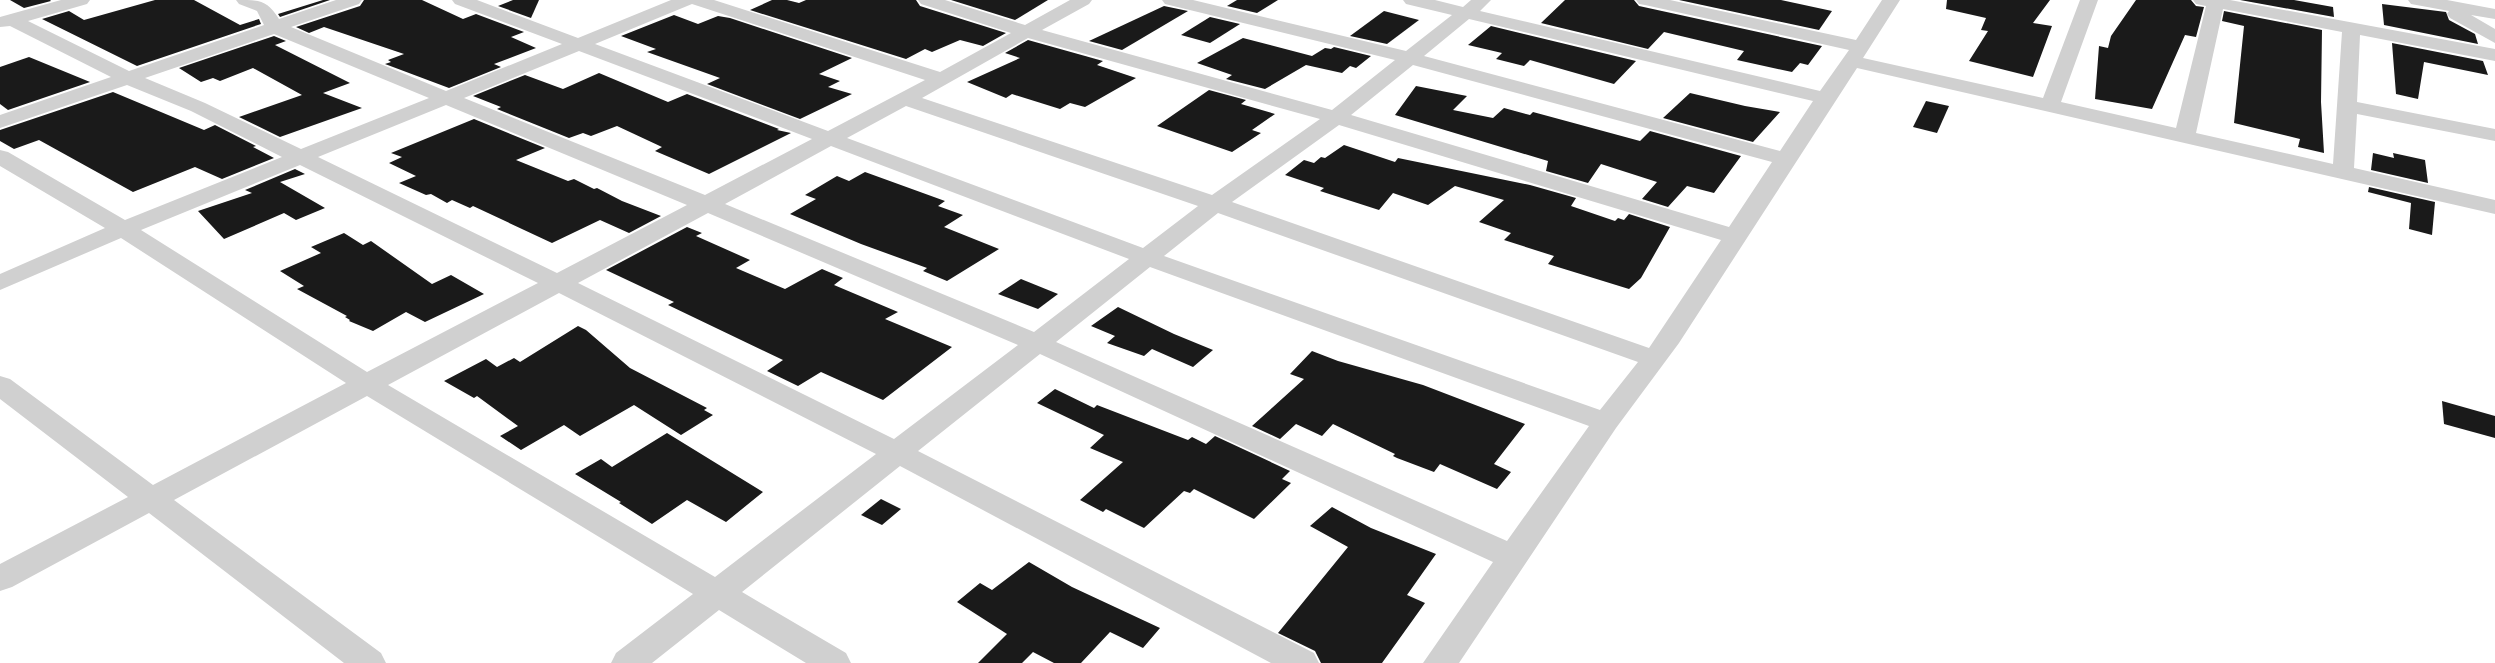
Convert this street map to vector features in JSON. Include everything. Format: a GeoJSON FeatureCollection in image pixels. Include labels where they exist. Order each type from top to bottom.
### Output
{"type":"FeatureCollection","features":[{"type":"Feature","properties":{"kind":"street"},"geometry":{"type":"LineString","coordinates":[[6,22],[81,0]]}},
{"type":"Feature","properties":{"kind":"street"},"geometry":{"type":"LineString","coordinates":[[246,0],[264,8],[274,27],[706,204],[1038,344],[1512,557]]}},
{"type":"Feature","properties":{"kind":"street"},"geometry":{"type":"LineString","coordinates":[[0,122],[130,79],[353,0]]}},
{"type":"Feature","properties":{"kind":"street"},"geometry":{"type":"LineString","coordinates":[[461,0],[1148,258],[1606,422]]}},
{"type":"Feature","properties":{"kind":"street"},"geometry":{"type":"LineString","coordinates":[[0,282],[123,229],[687,0]]}},
{"type":"Feature","properties":{"kind":"street"},"geometry":{"type":"LineString","coordinates":[[696,0],[942,79]]}},
{"type":"Feature","properties":{"kind":"street"},"geometry":{"type":"LineString","coordinates":[[927,0],[1027,32],[1336,117],[1734,236]]}},
{"type":"Feature","properties":{"kind":"street"},"geometry":{"type":"LineString","coordinates":[[0,579],[942,79],[1083,0]]}},
{"type":"Feature","properties":{"kind":"street"},"geometry":{"type":"LineString","coordinates":[[1171,0],[1411,58],[1785,159]]}},
{"type":"Feature","properties":{"kind":"street"},"geometry":{"type":"LineString","coordinates":[[1412,0],[1475,6],[1826,98]]}},
{"type":"Feature","properties":{"kind":"street"},"geometry":{"type":"LineString","coordinates":[[1645,0],[2050,106],[2495,207]]}},
{"type":"Feature","properties":{"kind":"street"},"geometry":{"type":"LineString","coordinates":[[2050,106],[2089,0]]}},
{"type":"Feature","properties":{"kind":"street"},"geometry":{"type":"LineString","coordinates":[[2417,0],[2495,14]]}},
{"type":"Feature","properties":{"kind":"street"},"geometry":{"type":"LineString","coordinates":[[1440,663],[1606,422],[1655,359],[1734,236],[1857,54],[1887,1]]}},
{"type":"Feature","properties":{"kind":"street"},"geometry":{"type":"LineString","coordinates":[[2184,137],[2209,1],[2495,55]]}},
{"type":"Feature","properties":{"kind":"street"},"geometry":{"type":"LineString","coordinates":[[2436,2],[2495,37]]}},
{"type":"Feature","properties":{"kind":"street"},"geometry":{"type":"LineString","coordinates":[[628,663],[1215,204],[1336,117],[1475,6]]}},
{"type":"Feature","properties":{"kind":"street"},"geometry":{"type":"LineString","coordinates":[[6,22],[130,79],[198,107],[558,283],[898,453],[1302,663]]}},
{"type":"Feature","properties":{"kind":"street"},"geometry":{"type":"LineString","coordinates":[[2342,173],[2348,106],[2351,27]]}},
{"type":"Feature","properties":{"kind":"street"},"geometry":{"type":"LineString","coordinates":[[904,99],[1215,204],[1655,359]]}},
{"type":"Feature","properties":{"kind":"street"},"geometry":{"type":"LineString","coordinates":[[2348,106],[2495,136]]}},
{"type":"Feature","properties":{"kind":"street"},"geometry":{"type":"LineString","coordinates":[[0,157],[123,229],[366,384],[834,663]]}},
{"type":"Feature","properties":{"kind":"street"},"geometry":{"type":"LineString","coordinates":[[0,384],[369,663]]}},
{"type":"Feature","properties":{"kind":"building"},"geometry":{"type":"Polygon","coordinates":[[[10,0],[50,0],[51,1],[24,8],[10,0]]]}},
{"type":"Feature","properties":{"kind":"building"},"geometry":{"type":"Polygon","coordinates":[[[155,0],[194,0],[240,25],[259,19],[261,24],[137,66],[42,19],[69,11],[84,20],[155,0]]]}},
{"type":"Feature","properties":{"kind":"building"},"geometry":{"type":"Polygon","coordinates":[[[323,0],[330,0],[280,17],[278,14],[323,0]]]}},
{"type":"Feature","properties":{"kind":"building"},"geometry":{"type":"Polygon","coordinates":[[[364,0],[422,0],[463,19],[476,14],[524,32],[511,37],[536,48],[494,64],[501,67],[449,88],[385,64],[391,62],[388,60],[404,54],[324,27],[309,33],[296,27],[360,6],[364,0]]]}},
{"type":"Feature","properties":{"kind":"building"},"geometry":{"type":"Polygon","coordinates":[[[513,0],[539,0],[531,18],[498,6],[513,0]]]}},
{"type":"Feature","properties":{"kind":"building"},"geometry":{"type":"Polygon","coordinates":[[[772,0],[787,0],[799,3],[806,0],[916,0],[920,6],[1006,33],[983,46],[960,40],[932,52],[925,49],[906,59],[750,10],[772,0]]]}},
{"type":"Feature","properties":{"kind":"building"},"geometry":{"type":"Polygon","coordinates":[[[951,0],[1048,0],[1015,20],[951,0]]]}},
{"type":"Feature","properties":{"kind":"building"},"geometry":{"type":"Polygon","coordinates":[[[1237,0],[1278,0],[1257,13],[1227,6],[1237,0]]]}},
{"type":"Feature","properties":{"kind":"building"},"geometry":{"type":"Polygon","coordinates":[[[1565,0],[1634,0],[1639,6],[1822,46],[1808,65],[1800,63],[1792,72],[1737,60],[1744,51],[1664,32],[1648,49],[1541,23],[1565,0]]]}},
{"type":"Feature","properties":{"kind":"building"},"geometry":{"type":"Polygon","coordinates":[[[1679,0],[1781,0],[1832,11],[1819,30],[1679,0]]]}},
{"type":"Feature","properties":{"kind":"building"},"geometry":{"type":"Polygon","coordinates":[[[1947,0],[2050,0],[2033,23],[2052,26],[2033,77],[1969,61],[1988,31],[1981,30],[1986,18],[1946,9],[1947,0]]]}},
{"type":"Feature","properties":{"kind":"building"},"geometry":{"type":"Polygon","coordinates":[[[2136,0],[2191,0],[2196,6],[2204,7],[2196,37],[2185,35],[2152,109],[2095,99],[2099,46],[2108,48],[2111,36],[2136,0]]]}},
{"type":"Feature","properties":{"kind":"building"},"geometry":{"type":"Polygon","coordinates":[[[2240,0],[2294,0],[2333,7],[2334,17],[2240,0]]]}},
{"type":"Feature","properties":{"kind":"building"},"geometry":{"type":"Polygon","coordinates":[[[2382,4],[2446,12],[2449,20],[2475,34],[2478,44],[2384,25],[2382,4]]]}},
{"type":"Feature","properties":{"kind":"building"},"geometry":{"type":"Polygon","coordinates":[[[1164,6],[1188,11],[1122,50],[1089,41],[1164,6]]]}},
{"type":"Feature","properties":{"kind":"building"},"geometry":{"type":"Polygon","coordinates":[[[1384,11],[1419,20],[1387,44],[1350,36],[1384,11]]]}},
{"type":"Feature","properties":{"kind":"building"},"geometry":{"type":"Polygon","coordinates":[[[2224,11],[2322,30],[2321,102],[2324,153],[2298,147],[2300,139],[2234,123],[2244,26],[2222,21],[2224,11]]]}},
{"type":"Feature","properties":{"kind":"building"},"geometry":{"type":"Polygon","coordinates":[[[674,15],[698,24],[718,16],[730,18],[852,58],[819,74],[840,81],[828,87],[852,94],[800,119],[707,84],[720,78],[647,52],[656,49],[621,36],[674,15]]]}},
{"type":"Feature","properties":{"kind":"building"},"geometry":{"type":"Polygon","coordinates":[[[1210,17],[1240,24],[1210,43],[1181,35],[1210,17]]]}},
{"type":"Feature","properties":{"kind":"building"},"geometry":{"type":"Polygon","coordinates":[[[1491,26],[1636,61],[1614,84],[1530,60],[1524,66],[1496,59],[1502,53],[1468,45],[1491,26]]]}},
{"type":"Feature","properties":{"kind":"building"},"geometry":{"type":"Polygon","coordinates":[[[274,36],[286,41],[275,45],[350,83],[323,93],[362,108],[280,137],[239,117],[302,95],[253,68],[220,81],[213,78],[201,82],[179,68],[274,36]]]}},
{"type":"Feature","properties":{"kind":"building"},"geometry":{"type":"Polygon","coordinates":[[[1243,38],[1312,56],[1325,48],[1331,49],[1334,47],[1371,56],[1356,68],[1350,66],[1342,73],[1306,65],[1265,89],[1226,79],[1232,75],[1197,63],[1243,38]]]}},
{"type":"Feature","properties":{"kind":"building"},"geometry":{"type":"Polygon","coordinates":[[[1028,40],[1103,61],[1097,65],[1136,78],[1085,107],[1070,103],[1060,109],[1012,94],[1006,98],[967,82],[1020,58],[1005,53],[1028,40]]]}},
{"type":"Feature","properties":{"kind":"building"},"geometry":{"type":"Polygon","coordinates":[[[2392,43],[2483,61],[2488,75],[2424,62],[2418,99],[2396,94],[2392,43]]]}},
{"type":"Feature","properties":{"kind":"building"},"geometry":{"type":"Polygon","coordinates":[[[29,57],[90,82],[8,110],[0,104],[0,67],[29,57]]]}},
{"type":"Feature","properties":{"kind":"building"},"geometry":{"type":"Polygon","coordinates":[[[599,73],[668,102],[687,94],[779,129],[777,130],[791,133],[709,174],[655,151],[662,147],[617,126],[591,136],[583,133],[569,138],[497,109],[501,107],[473,96],[525,75],[563,89],[599,73]]]}},
{"type":"Feature","properties":{"kind":"building"},"geometry":{"type":"Polygon","coordinates":[[[1416,86],[1467,96],[1453,110],[1493,118],[1504,108],[1530,115],[1533,112],[1640,141],[1650,131],[1741,156],[1714,193],[1687,186],[1668,207],[1642,199],[1657,182],[1601,164],[1588,183],[1546,171],[1548,161],[1395,115],[1416,86]]]}},
{"type":"Feature","properties":{"kind":"building"},"geometry":{"type":"Polygon","coordinates":[[[1209,90],[1246,100],[1241,104],[1275,114],[1252,130],[1261,133],[1232,152],[1157,126],[1209,90]]]}},
{"type":"Feature","properties":{"kind":"building"},"geometry":{"type":"Polygon","coordinates":[[[113,92],[204,130],[215,125],[256,146],[253,147],[274,158],[222,179],[195,167],[133,192],[39,140],[14,149],[0,141],[0,130],[113,92]]]}},
{"type":"Feature","properties":{"kind":"building"},"geometry":{"type":"Polygon","coordinates":[[[1690,93],[1780,112],[1753,142],[1663,118],[1690,93]]]}},
{"type":"Feature","properties":{"kind":"building"},"geometry":{"type":"Polygon","coordinates":[[[1926,101],[1949,106],[1937,133],[1913,127],[1926,101]]]}},
{"type":"Feature","properties":{"kind":"building"},"geometry":{"type":"Polygon","coordinates":[[[474,119],[545,148],[516,160],[568,181],[574,179],[661,216],[629,233],[600,220],[552,243],[473,206],[470,208],[452,200],[447,203],[431,194],[426,195],[399,183],[416,176],[389,163],[402,157],[391,153],[474,119]]]}},
{"type":"Feature","properties":{"kind":"building"},"geometry":{"type":"Polygon","coordinates":[[[1344,145],[1395,162],[1398,158],[1530,185],[1576,198],[1571,206],[1615,221],[1618,218],[1624,220],[1629,214],[1670,227],[1641,278],[1629,289],[1548,264],[1554,256],[1504,240],[1511,233],[1479,222],[1504,200],[1455,186],[1428,205],[1393,193],[1379,210],[1320,191],[1324,188],[1285,175],[1304,160],[1314,163],[1321,157],[1325,158],[1344,145]]]}},
{"type":"Feature","properties":{"kind":"building"},"geometry":{"type":"Polygon","coordinates":[[[2373,153],[2394,158],[2393,153],[2425,160],[2428,183],[2371,170],[2373,153]]]}},
{"type":"Feature","properties":{"kind":"building"},"geometry":{"type":"Polygon","coordinates":[[[295,169],[305,174],[280,182],[325,208],[296,220],[284,213],[224,239],[198,211],[252,193],[245,190],[295,169]]]}},
{"type":"Feature","properties":{"kind":"building"},"geometry":{"type":"Polygon","coordinates":[[[865,172],[945,201],[938,206],[963,215],[944,227],[999,249],[947,281],[923,271],[927,268],[861,244],[790,214],[816,199],[805,195],[837,176],[849,181],[865,172]]]}},
{"type":"Feature","properties":{"kind":"building"},"geometry":{"type":"Polygon","coordinates":[[[2369,187],[2435,202],[2432,235],[2409,229],[2411,203],[2368,192],[2369,187]]]}},
{"type":"Feature","properties":{"kind":"building"},"geometry":{"type":"Polygon","coordinates":[[[687,227],[702,233],[696,236],[750,260],[736,268],[785,289],[822,269],[843,278],[834,285],[898,312],[885,319],[952,347],[883,400],[821,372],[798,386],[767,371],[783,360],[668,305],[674,302],[606,270],[687,227]]]}},
{"type":"Feature","properties":{"kind":"building"},"geometry":{"type":"Polygon","coordinates":[[[344,233],[363,245],[371,241],[432,284],[451,275],[484,294],[425,322],[406,312],[373,331],[349,321],[345,317],[347,316],[297,289],[304,286],[280,271],[321,253],[311,247],[344,233]]]}},
{"type":"Feature","properties":{"kind":"building"},"geometry":{"type":"Polygon","coordinates":[[[1021,279],[1058,294],[1038,309],[998,294],[1021,279]]]}},
{"type":"Feature","properties":{"kind":"building"},"geometry":{"type":"Polygon","coordinates":[[[1118,307],[1174,334],[1213,350],[1193,367],[1152,349],[1144,356],[1107,343],[1115,336],[1091,326],[1118,307]]]}},
{"type":"Feature","properties":{"kind":"building"},"geometry":{"type":"Polygon","coordinates":[[[578,326],[586,330],[630,368],[707,408],[704,410],[713,415],[681,435],[634,405],[580,436],[564,425],[521,450],[500,436],[518,426],[477,396],[474,398],[444,381],[486,359],[497,367],[514,358],[520,362],[578,326]]]}},
{"type":"Feature","properties":{"kind":"building"},"geometry":{"type":"Polygon","coordinates":[[[1312,351],[1338,361],[1423,385],[1525,424],[1494,464],[1511,472],[1497,489],[1440,464],[1434,472],[1397,458],[1393,456],[1395,454],[1333,424],[1322,436],[1296,424],[1280,439],[1252,426],[1304,379],[1290,374],[1312,351]]]}},
{"type":"Feature","properties":{"kind":"building"},"geometry":{"type":"Polygon","coordinates":[[[1055,389],[1094,408],[1097,405],[1188,440],[1192,437],[1206,444],[1215,436],[1290,471],[1282,479],[1291,483],[1254,519],[1194,489],[1190,493],[1184,491],[1144,528],[1106,509],[1103,512],[1080,500],[1123,462],[1090,448],[1104,435],[1037,403],[1055,389]]]}},
{"type":"Feature","properties":{"kind":"building"},"geometry":{"type":"Polygon","coordinates":[[[2442,401],[2495,416],[2495,438],[2444,424],[2442,401]]]}},
{"type":"Feature","properties":{"kind":"building"},"geometry":{"type":"Polygon","coordinates":[[[667,433],[763,492],[726,522],[687,500],[652,524],[619,503],[621,502],[575,474],[601,459],[612,467],[667,433]]]}},
{"type":"Feature","properties":{"kind":"building"},"geometry":{"type":"Polygon","coordinates":[[[881,499],[901,509],[882,525],[861,515],[881,499]]]}},
{"type":"Feature","properties":{"kind":"building"},"geometry":{"type":"Polygon","coordinates":[[[1332,507],[1371,528],[1436,554],[1407,595],[1425,603],[1382,663],[1321,663],[1315,651],[1278,633],[1348,547],[1310,526],[1332,507]]]}},
{"type":"Feature","properties":{"kind":"building"},"geometry":{"type":"Polygon","coordinates":[[[1029,562],[1072,587],[1160,628],[1143,648],[1110,632],[1081,663],[1054,663],[1033,652],[1022,663],[978,663],[1007,634],[957,602],[980,583],[992,590],[1029,562]]]}}]}
